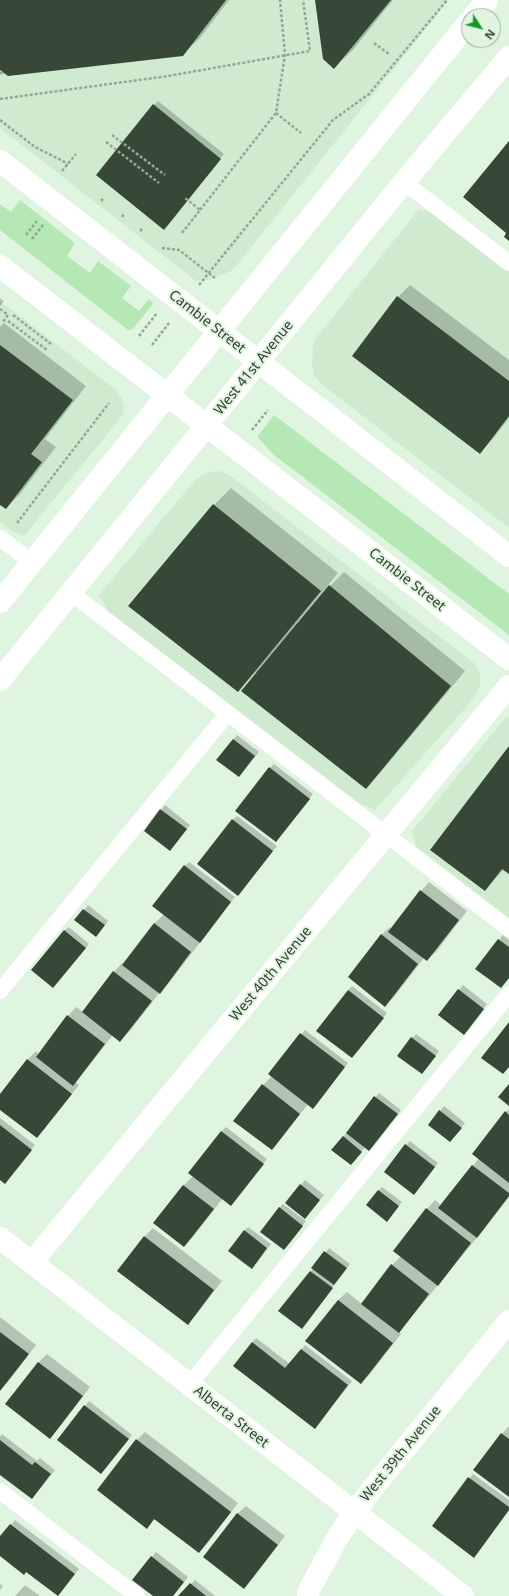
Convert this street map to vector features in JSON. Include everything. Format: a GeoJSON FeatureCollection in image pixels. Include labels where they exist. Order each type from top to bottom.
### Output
{"type":"FeatureCollection","features":[{"type":"Feature","properties":{"kind":"main road"},"geometry":{"type":"LineString","coordinates":[[480,8],[487,0]]}},
{"type":"Feature","properties":{"kind":"main road"},"geometry":{"type":"LineString","coordinates":[[0,602],[461,32]]}},
{"type":"Feature","properties":{"kind":"main road","name":"West 41st Avenue"},"geometry":{"type":"LineString","coordinates":[[0,680],[404,182],[509,57]]}},
{"type":"Feature","properties":{"kind":"main road","name":"Cambie Street"},"geometry":{"type":"LineString","coordinates":[[0,161],[509,556]]}},
{"type":"Feature","properties":{"kind":"main road","name":"Cambie Street"},"geometry":{"type":"LineString","coordinates":[[0,266],[509,659]]}},
{"type":"Feature","properties":{"kind":"main road","name":"West 40th Avenue"},"geometry":{"type":"LineString","coordinates":[[32,1262],[509,686]]}},
{"type":"Feature","properties":{"kind":"main road","name":"Alberta Street"},"geometry":{"type":"LineString","coordinates":[[0,1238],[463,1596]]}},
{"type":"Feature","properties":{"kind":"main road","name":"West 39th Avenue"},"geometry":{"type":"LineString","coordinates":[[308,1596],[338,1535],[378,1481],[509,1322]]}},
{"type":"Feature","properties":{"kind":"lane"},"geometry":{"type":"LineString","coordinates":[[404,182],[509,263]]}},
{"type":"Feature","properties":{"kind":"lane"},"geometry":{"type":"LineString","coordinates":[[0,538],[32,562]]}},
{"type":"Feature","properties":{"kind":"lane"},"geometry":{"type":"LineString","coordinates":[[71,593],[509,929]]}},
{"type":"Feature","properties":{"kind":"lane"},"geometry":{"type":"LineString","coordinates":[[0,991],[228,713]]}},
{"type":"Feature","properties":{"kind":"lane"},"geometry":{"type":"LineString","coordinates":[[189,1385],[509,994]]}},
{"type":"Feature","properties":{"kind":"lane"},"geometry":{"type":"LineString","coordinates":[[0,1491],[137,1596]]}},
{"type":"Feature","properties":{"kind":"path"},"geometry":{"type":"LineString","coordinates":[[182,233],[276,113],[285,55],[280,0]]}},
{"type":"Feature","properties":{"kind":"path"},"geometry":{"type":"LineString","coordinates":[[0,99],[168,76],[310,51],[303,0]]}},
{"type":"Feature","properties":{"kind":"path"},"geometry":{"type":"LineString","coordinates":[[200,284],[334,120],[369,94],[446,0]]}},
{"type":"Feature","properties":{"kind":"path"},"geometry":{"type":"LineString","coordinates":[[374,43],[389,54]]}},
{"type":"Feature","properties":{"kind":"path"},"geometry":{"type":"LineString","coordinates":[[276,113],[301,133]]}},
{"type":"Feature","properties":{"kind":"path"},"geometry":{"type":"LineString","coordinates":[[0,120],[35,147],[68,164]]}},
{"type":"Feature","properties":{"kind":"path"},"geometry":{"type":"LineString","coordinates":[[112,135],[165,175]]}},
{"type":"Feature","properties":{"kind":"path"},"geometry":{"type":"LineString","coordinates":[[106,142],[159,183]]}},
{"type":"Feature","properties":{"kind":"path"},"geometry":{"type":"LineString","coordinates":[[62,171],[76,154]]}},
{"type":"Feature","properties":{"kind":"path"},"geometry":{"type":"LineString","coordinates":[[184,198],[200,210]]}},
{"type":"Feature","properties":{"kind":"path"},"geometry":{"type":"LineString","coordinates":[[140,231],[143,228]]}},
{"type":"Feature","properties":{"kind":"path"},"geometry":{"type":"LineString","coordinates":[[162,248],[179,250],[215,278]]}},
{"type":"Feature","properties":{"kind":"path"},"geometry":{"type":"LineString","coordinates":[[139,336],[161,307]]}},
{"type":"Feature","properties":{"kind":"path"},"geometry":{"type":"LineString","coordinates":[[0,309],[8,315],[2,323]]}},
{"type":"Feature","properties":{"kind":"path"},"geometry":{"type":"LineString","coordinates":[[13,315],[51,344]]}},
{"type":"Feature","properties":{"kind":"path"},"geometry":{"type":"LineString","coordinates":[[152,345],[171,320]]}},
{"type":"Feature","properties":{"kind":"path"},"geometry":{"type":"LineString","coordinates":[[8,321],[47,350]]}},
{"type":"Feature","properties":{"kind":"path"},"geometry":{"type":"LineString","coordinates":[[15,526],[109,403]]}},
{"type":"Feature","properties":{"kind":"path"},"geometry":{"type":"LineString","coordinates":[[252,430],[268,410]]}},
{"type":"Feature","properties":{"kind":"shaded area"},"geometry":{"type":"Polygon","coordinates":[[[0,0],[449,0],[237,265],[231,271],[208,280],[196,281],[0,128],[0,0]]]}},
{"type":"Feature","properties":{"kind":"shaded area"},"geometry":{"type":"Polygon","coordinates":[[[419,209],[433,213],[509,271],[509,528],[321,384],[314,375],[312,363],[313,345],[316,338],[419,209]]]}},
{"type":"Feature","properties":{"kind":"shaded area"},"geometry":{"type":"Polygon","coordinates":[[[0,301],[115,389],[121,397],[124,406],[123,414],[118,421],[24,536],[12,531],[0,522],[0,301]]]}},
{"type":"Feature","properties":{"kind":"shaded area"},"geometry":{"type":"Polygon","coordinates":[[[219,471],[228,474],[474,663],[480,672],[480,685],[475,697],[375,810],[362,805],[108,611],[99,595],[195,480],[208,472],[219,471]]]}},
{"type":"Feature","properties":{"kind":"shaded area"},"geometry":{"type":"Polygon","coordinates":[[[509,717],[509,918],[416,846],[412,831],[504,719],[509,717]]]}},
{"type":"Feature","properties":{"kind":"green space"},"geometry":{"type":"Polygon","coordinates":[[[20,200],[75,243],[67,256],[90,273],[98,261],[131,286],[122,298],[139,311],[149,299],[152,302],[153,304],[133,329],[128,330],[0,230],[0,204],[11,212],[20,200]]]}},
{"type":"Feature","properties":{"kind":"green space"},"geometry":{"type":"Polygon","coordinates":[[[274,415],[509,594],[509,635],[274,455],[257,437],[274,415]]]}},
{"type":"Feature","properties":{"kind":"building"},"geometry":{"type":"Polygon","coordinates":[[[0,0],[226,0],[183,56],[8,76],[0,70],[0,0]]]}},
{"type":"Feature","properties":{"kind":"building"},"geometry":{"type":"Polygon","coordinates":[[[315,0],[391,0],[334,69],[323,59],[315,0]]]}},
{"type":"Feature","properties":{"kind":"building"},"geometry":{"type":"Polygon","coordinates":[[[153,104],[221,159],[164,230],[96,175],[153,104]]]}},
{"type":"Feature","properties":{"kind":"building"},"geometry":{"type":"Polygon","coordinates":[[[509,141],[509,241],[504,237],[506,233],[463,197],[509,141]]]}},
{"type":"Feature","properties":{"kind":"building"},"geometry":{"type":"Polygon","coordinates":[[[397,296],[509,381],[509,416],[480,454],[352,356],[397,296]]]}},
{"type":"Feature","properties":{"kind":"building"},"geometry":{"type":"Polygon","coordinates":[[[0,345],[73,400],[31,454],[42,462],[6,509],[0,505],[0,345]]]}},
{"type":"Feature","properties":{"kind":"building"},"geometry":{"type":"Polygon","coordinates":[[[213,504],[321,591],[238,692],[128,606],[213,504]]]}},
{"type":"Feature","properties":{"kind":"building"},"geometry":{"type":"Polygon","coordinates":[[[329,585],[451,686],[366,789],[241,691],[329,585]]]}},
{"type":"Feature","properties":{"kind":"building"},"geometry":{"type":"Polygon","coordinates":[[[233,739],[255,756],[239,777],[216,760],[233,739]]]}},
{"type":"Feature","properties":{"kind":"building"},"geometry":{"type":"Polygon","coordinates":[[[509,746],[509,874],[502,869],[485,891],[430,850],[509,746]]]}},
{"type":"Feature","properties":{"kind":"building"},"geometry":{"type":"Polygon","coordinates":[[[269,767],[310,799],[276,842],[235,811],[269,767]]]}},
{"type":"Feature","properties":{"kind":"building"},"geometry":{"type":"Polygon","coordinates":[[[160,809],[187,829],[170,851],[144,831],[160,809]]]}},
{"type":"Feature","properties":{"kind":"building"},"geometry":{"type":"Polygon","coordinates":[[[232,819],[273,851],[238,896],[197,864],[232,819]]]}},
{"type":"Feature","properties":{"kind":"building"},"geometry":{"type":"Polygon","coordinates":[[[184,865],[231,902],[200,943],[152,906],[184,865]]]}},
{"type":"Feature","properties":{"kind":"building"},"geometry":{"type":"Polygon","coordinates":[[[420,890],[459,920],[427,961],[388,932],[420,890]]]}},
{"type":"Feature","properties":{"kind":"building"},"geometry":{"type":"Polygon","coordinates":[[[83,909],[105,925],[96,937],[74,920],[83,909]]]}},
{"type":"Feature","properties":{"kind":"building"},"geometry":{"type":"Polygon","coordinates":[[[154,923],[191,952],[160,994],[122,965],[154,923]]]}},
{"type":"Feature","properties":{"kind":"building"},"geometry":{"type":"Polygon","coordinates":[[[64,930],[86,948],[53,988],[31,970],[64,930]]]}},
{"type":"Feature","properties":{"kind":"building"},"geometry":{"type":"Polygon","coordinates":[[[381,934],[418,964],[385,1007],[348,977],[381,934]]]}},
{"type":"Feature","properties":{"kind":"building"},"geometry":{"type":"Polygon","coordinates":[[[498,939],[509,947],[509,978],[501,988],[475,969],[498,939]]]}},
{"type":"Feature","properties":{"kind":"building"},"geometry":{"type":"Polygon","coordinates":[[[113,971],[152,1001],[120,1042],[82,1012],[113,971]]]}},
{"type":"Feature","properties":{"kind":"building"},"geometry":{"type":"Polygon","coordinates":[[[458,989],[484,1009],[464,1035],[438,1015],[458,989]]]}},
{"type":"Feature","properties":{"kind":"building"},"geometry":{"type":"Polygon","coordinates":[[[348,990],[384,1018],[352,1058],[316,1031],[348,990]]]}},
{"type":"Feature","properties":{"kind":"building"},"geometry":{"type":"Polygon","coordinates":[[[67,1015],[105,1044],[73,1086],[36,1057],[67,1015]]]}},
{"type":"Feature","properties":{"kind":"building"},"geometry":{"type":"Polygon","coordinates":[[[509,1022],[509,1067],[503,1074],[481,1058],[509,1022]]]}},
{"type":"Feature","properties":{"kind":"building"},"geometry":{"type":"Polygon","coordinates":[[[300,1033],[345,1067],[313,1109],[268,1074],[300,1033]]]}},
{"type":"Feature","properties":{"kind":"building"},"geometry":{"type":"Polygon","coordinates":[[[411,1037],[436,1056],[422,1074],[397,1056],[411,1037]]]}},
{"type":"Feature","properties":{"kind":"building"},"geometry":{"type":"Polygon","coordinates":[[[27,1059],[72,1094],[37,1138],[0,1110],[0,1094],[27,1059]]]}},
{"type":"Feature","properties":{"kind":"building"},"geometry":{"type":"Polygon","coordinates":[[[262,1084],[300,1114],[272,1150],[233,1121],[262,1084]]]}},
{"type":"Feature","properties":{"kind":"building"},"geometry":{"type":"Polygon","coordinates":[[[509,1084],[509,1106],[498,1097],[509,1084]]]}},
{"type":"Feature","properties":{"kind":"building"},"geometry":{"type":"Polygon","coordinates":[[[374,1096],[398,1114],[369,1151],[346,1133],[374,1096]]]}},
{"type":"Feature","properties":{"kind":"building"},"geometry":{"type":"Polygon","coordinates":[[[439,1110],[462,1128],[450,1142],[428,1125],[439,1110]]]}},
{"type":"Feature","properties":{"kind":"building"},"geometry":{"type":"Polygon","coordinates":[[[505,1111],[509,1115],[509,1183],[472,1154],[505,1111]]]}},
{"type":"Feature","properties":{"kind":"building"},"geometry":{"type":"Polygon","coordinates":[[[0,1125],[32,1150],[5,1184],[0,1180],[0,1125]]]}},
{"type":"Feature","properties":{"kind":"building"},"geometry":{"type":"Polygon","coordinates":[[[221,1131],[264,1164],[231,1206],[188,1173],[221,1131]]]}},
{"type":"Feature","properties":{"kind":"building"},"geometry":{"type":"Polygon","coordinates":[[[343,1136],[362,1152],[351,1165],[331,1150],[343,1136]]]}},
{"type":"Feature","properties":{"kind":"building"},"geometry":{"type":"Polygon","coordinates":[[[405,1144],[435,1167],[414,1195],[384,1172],[405,1144]]]}},
{"type":"Feature","properties":{"kind":"building"},"geometry":{"type":"Polygon","coordinates":[[[472,1165],[509,1193],[509,1196],[477,1238],[438,1208],[472,1165]]]}},
{"type":"Feature","properties":{"kind":"building"},"geometry":{"type":"Polygon","coordinates":[[[300,1184],[320,1200],[305,1219],[285,1203],[300,1184]]]}},
{"type":"Feature","properties":{"kind":"building"},"geometry":{"type":"Polygon","coordinates":[[[183,1185],[214,1209],[184,1247],[153,1223],[183,1185]]]}},
{"type":"Feature","properties":{"kind":"building"},"geometry":{"type":"Polygon","coordinates":[[[378,1190],[399,1206],[387,1222],[366,1205],[378,1190]]]}},
{"type":"Feature","properties":{"kind":"building"},"geometry":{"type":"Polygon","coordinates":[[[279,1207],[303,1226],[284,1250],[260,1232],[279,1207]]]}},
{"type":"Feature","properties":{"kind":"building"},"geometry":{"type":"Polygon","coordinates":[[[426,1208],[471,1243],[438,1286],[393,1251],[426,1208]]]}},
{"type":"Feature","properties":{"kind":"building"},"geometry":{"type":"Polygon","coordinates":[[[244,1230],[267,1248],[252,1269],[228,1251],[244,1230]]]}},
{"type":"Feature","properties":{"kind":"building"},"geometry":{"type":"Polygon","coordinates":[[[144,1236],[214,1290],[188,1325],[117,1271],[144,1236]]]}},
{"type":"Feature","properties":{"kind":"building"},"geometry":{"type":"Polygon","coordinates":[[[324,1251],[347,1268],[334,1285],[311,1268],[324,1251]]]}},
{"type":"Feature","properties":{"kind":"building"},"geometry":{"type":"Polygon","coordinates":[[[391,1264],[429,1294],[399,1333],[361,1304],[391,1264]]]}},
{"type":"Feature","properties":{"kind":"building"},"geometry":{"type":"Polygon","coordinates":[[[310,1271],[333,1288],[302,1329],[278,1311],[310,1271]]]}},
{"type":"Feature","properties":{"kind":"building"},"geometry":{"type":"Polygon","coordinates":[[[338,1300],[393,1343],[361,1384],[305,1341],[338,1300]]]}},
{"type":"Feature","properties":{"kind":"building"},"geometry":{"type":"Polygon","coordinates":[[[0,1332],[29,1354],[0,1391],[0,1332]]]}},
{"type":"Feature","properties":{"kind":"building"},"geometry":{"type":"Polygon","coordinates":[[[252,1342],[285,1368],[301,1349],[348,1385],[315,1429],[233,1366],[252,1342]]]}},
{"type":"Feature","properties":{"kind":"building"},"geometry":{"type":"Polygon","coordinates":[[[38,1362],[83,1396],[50,1439],[5,1404],[38,1362]]]}},
{"type":"Feature","properties":{"kind":"building"},"geometry":{"type":"Polygon","coordinates":[[[84,1405],[129,1439],[101,1474],[57,1440],[84,1405]]]}},
{"type":"Feature","properties":{"kind":"building"},"geometry":{"type":"Polygon","coordinates":[[[501,1433],[509,1439],[509,1497],[473,1470],[501,1433]]]}},
{"type":"Feature","properties":{"kind":"building"},"geometry":{"type":"Polygon","coordinates":[[[136,1439],[231,1512],[199,1553],[154,1519],[147,1529],[97,1490],[136,1439]]]}},
{"type":"Feature","properties":{"kind":"building"},"geometry":{"type":"Polygon","coordinates":[[[0,1440],[32,1465],[35,1462],[51,1474],[32,1499],[0,1475],[0,1440]]]}},
{"type":"Feature","properties":{"kind":"building"},"geometry":{"type":"Polygon","coordinates":[[[468,1477],[509,1507],[509,1510],[474,1558],[432,1526],[468,1477]]]}},
{"type":"Feature","properties":{"kind":"building"},"geometry":{"type":"Polygon","coordinates":[[[237,1513],[278,1545],[244,1589],[203,1557],[237,1513]]]}},
{"type":"Feature","properties":{"kind":"building"},"geometry":{"type":"Polygon","coordinates":[[[10,1524],[75,1574],[58,1596],[26,1572],[24,1575],[0,1556],[0,1536],[10,1524]]]}},
{"type":"Feature","properties":{"kind":"building"},"geometry":{"type":"Polygon","coordinates":[[[151,1556],[184,1582],[173,1596],[153,1596],[132,1580],[151,1556]]]}},
{"type":"Feature","properties":{"kind":"building"},"geometry":{"type":"Polygon","coordinates":[[[190,1583],[206,1596],[178,1596],[190,1583]]]}}]}
